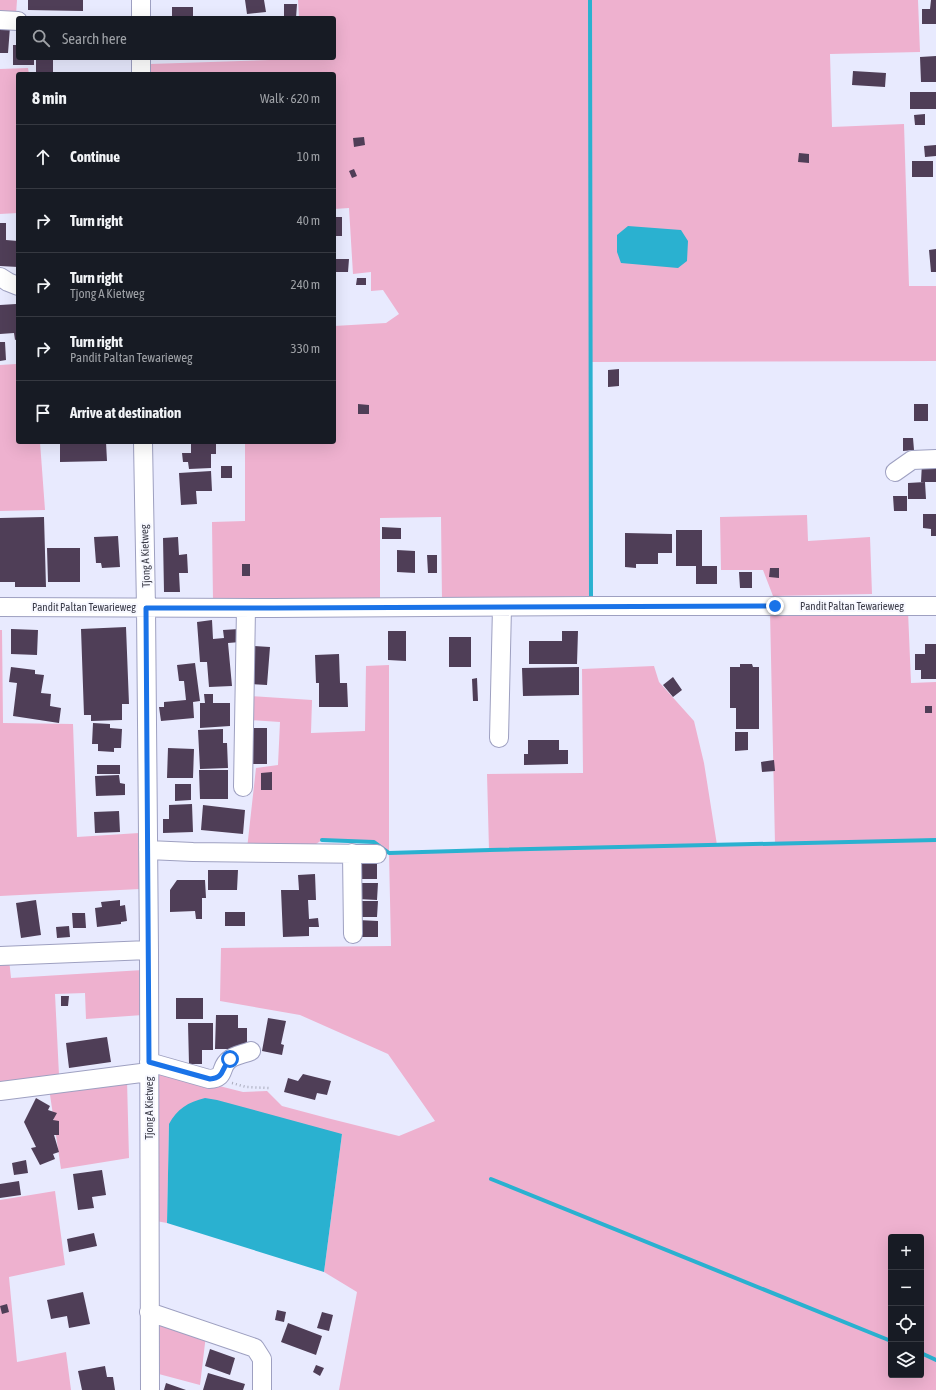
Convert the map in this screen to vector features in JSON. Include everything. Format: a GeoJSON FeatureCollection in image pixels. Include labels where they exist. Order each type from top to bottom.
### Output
{"type":"FeatureCollection","features":[{"type":"Feature","properties":{"kind":"street"},"geometry":{"type":"LineString","coordinates":[[141,0],[141,16]]}},
{"type":"Feature","properties":{"kind":"street"},"geometry":{"type":"LineString","coordinates":[[0,20],[16,21]]}},
{"type":"Feature","properties":{"kind":"street"},"geometry":{"type":"LineString","coordinates":[[141,60],[142,72]]}},
{"type":"Feature","properties":{"kind":"street"},"geometry":{"type":"LineString","coordinates":[[0,277],[16,285]]}},
{"type":"Feature","properties":{"kind":"street","name":"Tjong A Kietweg"},"geometry":{"type":"LineString","coordinates":[[143,444],[149,950],[150,1390]]}},
{"type":"Feature","properties":{"kind":"street"},"geometry":{"type":"LineString","coordinates":[[895,472],[912,460],[936,459]]}},
{"type":"Feature","properties":{"kind":"street","name":"Pandit Paltan Tewarieweg"},"geometry":{"type":"LineString","coordinates":[[0,607],[246,608],[936,606]]}},
{"type":"Feature","properties":{"kind":"street"},"geometry":{"type":"LineString","coordinates":[[499,738],[502,607]]}},
{"type":"Feature","properties":{"kind":"street"},"geometry":{"type":"LineString","coordinates":[[243,788],[246,608]]}},
{"type":"Feature","properties":{"kind":"street"},"geometry":{"type":"LineString","coordinates":[[148,850],[216,852],[352,852],[377,854]]}},
{"type":"Feature","properties":{"kind":"street"},"geometry":{"type":"LineString","coordinates":[[352,852],[353,934]]}},
{"type":"Feature","properties":{"kind":"street"},"geometry":{"type":"LineString","coordinates":[[0,956],[149,950]]}},
{"type":"Feature","properties":{"kind":"street"},"geometry":{"type":"LineString","coordinates":[[0,1091],[149,1067],[210,1079],[220,1076],[225,1063],[230,1059],[251,1051]]}},
{"type":"Feature","properties":{"kind":"street"},"geometry":{"type":"LineString","coordinates":[[149,1312],[255,1348],[262,1359],[262,1390]]}},
{"type":"Feature","properties":{"kind":"path"},"geometry":{"type":"LineString","coordinates":[[216,1078],[246,1088],[269,1088]]}},
{"type":"Feature","properties":{"kind":"shaded area"},"geometry":{"type":"Polygon","coordinates":[[[0,0],[17,0],[16,15],[0,15],[0,0]]]}},
{"type":"Feature","properties":{"kind":"shaded area"},"geometry":{"type":"Polygon","coordinates":[[[298,0],[918,0],[920,52],[830,54],[832,127],[904,124],[909,286],[936,286],[936,361],[590,362],[591,596],[442,601],[441,517],[380,518],[380,599],[213,602],[212,522],[245,521],[245,444],[336,444],[336,326],[386,323],[399,314],[383,290],[371,291],[371,272],[353,274],[349,208],[336,209],[336,72],[150,72],[150,64],[271,60],[336,60],[336,16],[299,16],[298,0]]]}},
{"type":"Feature","properties":{"kind":"shaded area"},"geometry":{"type":"Polygon","coordinates":[[[28,68],[29,72],[16,72],[16,213],[0,214],[0,69],[28,68]]]}},
{"type":"Feature","properties":{"kind":"shaded area"},"geometry":{"type":"Polygon","coordinates":[[[16,364],[16,444],[40,444],[45,510],[0,511],[0,365],[16,364]]]}},
{"type":"Feature","properties":{"kind":"shaded area"},"geometry":{"type":"Polygon","coordinates":[[[807,515],[808,541],[870,537],[872,594],[773,596],[763,570],[721,570],[720,517],[807,515]]]}},
{"type":"Feature","properties":{"kind":"shaded area"},"geometry":{"type":"Polygon","coordinates":[[[770,611],[908,611],[911,683],[936,682],[936,1390],[339,1390],[357,1292],[324,1272],[342,1134],[169,1124],[167,1223],[156,1221],[156,1070],[243,1092],[267,1091],[282,1106],[399,1136],[435,1121],[388,1054],[300,1015],[220,1001],[221,948],[391,946],[389,853],[489,850],[487,774],[583,773],[582,669],[654,666],[659,682],[694,721],[704,763],[717,845],[775,844],[770,611]]]}},
{"type":"Feature","properties":{"kind":"shaded area"},"geometry":{"type":"Polygon","coordinates":[[[0,630],[2,630],[3,723],[73,724],[77,837],[139,833],[140,889],[0,896],[0,630]]]}},
{"type":"Feature","properties":{"kind":"shaded area"},"geometry":{"type":"Polygon","coordinates":[[[389,665],[389,853],[374,842],[322,840],[310,848],[247,849],[256,768],[278,765],[280,722],[249,720],[249,696],[312,700],[311,733],[365,731],[366,666],[389,665]]]}},
{"type":"Feature","properties":{"kind":"shaded area"},"geometry":{"type":"Polygon","coordinates":[[[0,959],[9,959],[11,978],[143,970],[143,1015],[86,1019],[85,993],[55,994],[59,1075],[0,1083],[0,959]]]}},
{"type":"Feature","properties":{"kind":"shaded area"},"geometry":{"type":"Polygon","coordinates":[[[127,1080],[129,1158],[61,1169],[49,1088],[127,1080]]]}},
{"type":"Feature","properties":{"kind":"shaded area"},"geometry":{"type":"Polygon","coordinates":[[[55,1191],[65,1265],[9,1277],[17,1362],[66,1352],[71,1390],[0,1390],[0,1200],[55,1191]]]}},
{"type":"Feature","properties":{"kind":"shaded area"},"geometry":{"type":"Polygon","coordinates":[[[157,1320],[206,1335],[200,1385],[155,1373],[157,1320]]]}},
{"type":"Feature","properties":{"kind":"water"},"geometry":{"type":"Polygon","coordinates":[[[628,226],[681,230],[688,241],[687,261],[678,268],[621,263],[617,252],[617,235],[628,226]]]}},
{"type":"Feature","properties":{"kind":"water"},"geometry":{"type":"Polygon","coordinates":[[[205,1098],[342,1134],[324,1272],[167,1223],[169,1124],[179,1110],[188,1104],[205,1098]]]}},
{"type":"Feature","properties":{"kind":"building"},"geometry":{"type":"Polygon","coordinates":[[[28,0],[83,0],[83,11],[28,10],[28,0]]]}},
{"type":"Feature","properties":{"kind":"building"},"geometry":{"type":"Polygon","coordinates":[[[245,0],[264,0],[266,12],[247,14],[245,0]]]}},
{"type":"Feature","properties":{"kind":"building"},"geometry":{"type":"Polygon","coordinates":[[[931,0],[936,0],[936,24],[922,24],[922,9],[930,9],[931,0]]]}},
{"type":"Feature","properties":{"kind":"building"},"geometry":{"type":"Polygon","coordinates":[[[284,4],[297,4],[296,16],[284,16],[284,4]]]}},
{"type":"Feature","properties":{"kind":"building"},"geometry":{"type":"Polygon","coordinates":[[[172,7],[193,7],[193,16],[172,16],[172,7]]]}},
{"type":"Feature","properties":{"kind":"building"},"geometry":{"type":"Polygon","coordinates":[[[0,26],[10,27],[8,53],[0,53],[0,26]]]}},
{"type":"Feature","properties":{"kind":"building"},"geometry":{"type":"Polygon","coordinates":[[[13,45],[16,45],[16,60],[34,60],[34,65],[13,65],[13,45]]]}},
{"type":"Feature","properties":{"kind":"building"},"geometry":{"type":"Polygon","coordinates":[[[936,56],[936,82],[921,82],[920,57],[936,56]]]}},
{"type":"Feature","properties":{"kind":"building"},"geometry":{"type":"Polygon","coordinates":[[[36,60],[53,60],[53,72],[36,72],[36,60]]]}},
{"type":"Feature","properties":{"kind":"building"},"geometry":{"type":"Polygon","coordinates":[[[853,71],[886,73],[885,87],[852,85],[853,71]]]}},
{"type":"Feature","properties":{"kind":"building"},"geometry":{"type":"Polygon","coordinates":[[[910,92],[936,92],[936,109],[910,109],[910,92]]]}},
{"type":"Feature","properties":{"kind":"building"},"geometry":{"type":"Polygon","coordinates":[[[925,114],[925,125],[915,125],[914,115],[925,114]]]}},
{"type":"Feature","properties":{"kind":"building"},"geometry":{"type":"Polygon","coordinates":[[[364,137],[365,145],[354,147],[353,138],[364,137]]]}},
{"type":"Feature","properties":{"kind":"building"},"geometry":{"type":"Polygon","coordinates":[[[936,145],[936,156],[925,157],[924,146],[936,145]]]}},
{"type":"Feature","properties":{"kind":"building"},"geometry":{"type":"Polygon","coordinates":[[[799,153],[809,154],[809,163],[798,162],[799,153]]]}},
{"type":"Feature","properties":{"kind":"building"},"geometry":{"type":"Polygon","coordinates":[[[912,161],[933,161],[933,177],[912,177],[912,161]]]}},
{"type":"Feature","properties":{"kind":"building"},"geometry":{"type":"Polygon","coordinates":[[[354,169],[357,176],[352,178],[349,171],[354,169]]]}},
{"type":"Feature","properties":{"kind":"building"},"geometry":{"type":"Polygon","coordinates":[[[336,217],[342,217],[342,236],[336,236],[336,217]]]}},
{"type":"Feature","properties":{"kind":"building"},"geometry":{"type":"Polygon","coordinates":[[[0,223],[6,223],[6,240],[16,241],[16,267],[0,266],[0,223]]]}},
{"type":"Feature","properties":{"kind":"building"},"geometry":{"type":"Polygon","coordinates":[[[936,249],[936,272],[931,272],[929,250],[936,249]]]}},
{"type":"Feature","properties":{"kind":"building"},"geometry":{"type":"Polygon","coordinates":[[[336,259],[349,259],[348,272],[336,272],[336,259]]]}},
{"type":"Feature","properties":{"kind":"building"},"geometry":{"type":"Polygon","coordinates":[[[357,278],[366,278],[366,285],[356,285],[357,278]]]}},
{"type":"Feature","properties":{"kind":"building"},"geometry":{"type":"Polygon","coordinates":[[[16,304],[16,340],[14,333],[0,334],[0,305],[16,304]]]}},
{"type":"Feature","properties":{"kind":"building"},"geometry":{"type":"Polygon","coordinates":[[[0,342],[5,342],[6,360],[0,361],[0,342]]]}},
{"type":"Feature","properties":{"kind":"building"},"geometry":{"type":"Polygon","coordinates":[[[619,369],[619,386],[608,387],[608,370],[619,369]]]}},
{"type":"Feature","properties":{"kind":"building"},"geometry":{"type":"Polygon","coordinates":[[[358,404],[369,405],[369,414],[358,414],[358,404]]]}},
{"type":"Feature","properties":{"kind":"building"},"geometry":{"type":"Polygon","coordinates":[[[914,404],[928,404],[928,421],[914,421],[914,404]]]}},
{"type":"Feature","properties":{"kind":"building"},"geometry":{"type":"Polygon","coordinates":[[[903,438],[913,438],[914,450],[903,451],[903,438]]]}},
{"type":"Feature","properties":{"kind":"building"},"geometry":{"type":"Polygon","coordinates":[[[60,444],[106,444],[107,461],[60,462],[60,444]]]}},
{"type":"Feature","properties":{"kind":"building"},"geometry":{"type":"Polygon","coordinates":[[[191,444],[216,444],[216,454],[211,454],[211,468],[189,469],[188,462],[183,462],[182,453],[191,453],[191,444]]]}},
{"type":"Feature","properties":{"kind":"building"},"geometry":{"type":"Polygon","coordinates":[[[922,463],[936,464],[936,482],[921,482],[922,463]]]}},
{"type":"Feature","properties":{"kind":"building"},"geometry":{"type":"Polygon","coordinates":[[[221,466],[232,466],[232,478],[221,478],[221,466]]]}},
{"type":"Feature","properties":{"kind":"building"},"geometry":{"type":"Polygon","coordinates":[[[211,471],[212,491],[196,491],[197,504],[181,505],[179,473],[211,471]]]}},
{"type":"Feature","properties":{"kind":"building"},"geometry":{"type":"Polygon","coordinates":[[[925,482],[926,499],[908,499],[908,483],[925,482]]]}},
{"type":"Feature","properties":{"kind":"building"},"geometry":{"type":"Polygon","coordinates":[[[893,496],[907,496],[907,511],[894,511],[893,496]]]}},
{"type":"Feature","properties":{"kind":"building"},"geometry":{"type":"Polygon","coordinates":[[[923,514],[936,514],[936,536],[931,536],[931,529],[923,528],[923,514]]]}},
{"type":"Feature","properties":{"kind":"building"},"geometry":{"type":"Polygon","coordinates":[[[44,517],[46,587],[15,587],[15,582],[0,582],[0,518],[44,517]]]}},
{"type":"Feature","properties":{"kind":"building"},"geometry":{"type":"Polygon","coordinates":[[[382,527],[401,528],[401,539],[382,539],[382,527]]]}},
{"type":"Feature","properties":{"kind":"building"},"geometry":{"type":"Polygon","coordinates":[[[676,530],[702,530],[702,566],[717,566],[717,584],[696,584],[696,566],[676,566],[676,530]]]}},
{"type":"Feature","properties":{"kind":"building"},"geometry":{"type":"Polygon","coordinates":[[[625,533],[672,534],[672,553],[658,553],[658,564],[636,564],[636,568],[625,567],[625,533]]]}},
{"type":"Feature","properties":{"kind":"building"},"geometry":{"type":"Polygon","coordinates":[[[118,536],[120,567],[102,568],[101,563],[96,563],[94,537],[118,536]]]}},
{"type":"Feature","properties":{"kind":"building"},"geometry":{"type":"Polygon","coordinates":[[[178,537],[179,555],[187,554],[188,573],[179,573],[180,592],[164,592],[163,538],[178,537]]]}},
{"type":"Feature","properties":{"kind":"building"},"geometry":{"type":"Polygon","coordinates":[[[47,548],[80,548],[80,582],[48,582],[47,548]]]}},
{"type":"Feature","properties":{"kind":"building"},"geometry":{"type":"Polygon","coordinates":[[[397,550],[415,551],[415,573],[397,572],[397,550]]]}},
{"type":"Feature","properties":{"kind":"building"},"geometry":{"type":"Polygon","coordinates":[[[427,555],[437,555],[437,573],[428,573],[427,555]]]}},
{"type":"Feature","properties":{"kind":"building"},"geometry":{"type":"Polygon","coordinates":[[[242,564],[250,564],[250,576],[242,576],[242,564]]]}},
{"type":"Feature","properties":{"kind":"building"},"geometry":{"type":"Polygon","coordinates":[[[770,568],[779,568],[779,578],[769,577],[770,568]]]}},
{"type":"Feature","properties":{"kind":"building"},"geometry":{"type":"Polygon","coordinates":[[[739,572],[752,572],[752,588],[740,588],[739,572]]]}},
{"type":"Feature","properties":{"kind":"building"},"geometry":{"type":"Polygon","coordinates":[[[212,620],[213,639],[224,638],[223,630],[239,629],[240,642],[228,643],[232,686],[209,687],[207,662],[200,662],[197,622],[212,620]]]}},
{"type":"Feature","properties":{"kind":"building"},"geometry":{"type":"Polygon","coordinates":[[[126,627],[129,704],[122,704],[122,720],[91,721],[91,715],[84,715],[81,629],[126,627]]]}},
{"type":"Feature","properties":{"kind":"building"},"geometry":{"type":"Polygon","coordinates":[[[11,629],[38,630],[37,655],[11,654],[11,629]]]}},
{"type":"Feature","properties":{"kind":"building"},"geometry":{"type":"Polygon","coordinates":[[[388,631],[406,631],[406,661],[388,660],[388,631]]]}},
{"type":"Feature","properties":{"kind":"building"},"geometry":{"type":"Polygon","coordinates":[[[562,631],[578,631],[577,664],[529,664],[529,641],[562,641],[562,631]]]}},
{"type":"Feature","properties":{"kind":"building"},"geometry":{"type":"Polygon","coordinates":[[[449,637],[471,637],[471,667],[449,667],[449,637]]]}},
{"type":"Feature","properties":{"kind":"building"},"geometry":{"type":"Polygon","coordinates":[[[925,644],[936,644],[936,679],[921,679],[921,670],[915,670],[915,654],[925,654],[925,644]]]}},
{"type":"Feature","properties":{"kind":"building"},"geometry":{"type":"Polygon","coordinates":[[[252,646],[270,647],[267,685],[252,684],[252,646]]]}},
{"type":"Feature","properties":{"kind":"building"},"geometry":{"type":"Polygon","coordinates":[[[339,654],[340,683],[347,683],[348,707],[319,707],[319,683],[316,683],[315,655],[339,654]]]}},
{"type":"Feature","properties":{"kind":"building"},"geometry":{"type":"Polygon","coordinates":[[[195,663],[200,701],[193,702],[194,718],[161,721],[159,707],[164,707],[164,702],[186,700],[184,681],[179,681],[177,665],[195,663]]]}},
{"type":"Feature","properties":{"kind":"building"},"geometry":{"type":"Polygon","coordinates":[[[740,664],[752,664],[753,667],[759,667],[759,729],[736,729],[736,708],[730,708],[730,667],[740,667],[740,664]]]}},
{"type":"Feature","properties":{"kind":"building"},"geometry":{"type":"Polygon","coordinates":[[[11,667],[35,670],[35,674],[44,675],[41,693],[51,694],[50,706],[61,708],[59,723],[13,716],[17,683],[9,682],[11,667]]]}},
{"type":"Feature","properties":{"kind":"building"},"geometry":{"type":"Polygon","coordinates":[[[579,667],[579,695],[523,696],[522,668],[579,667]]]}},
{"type":"Feature","properties":{"kind":"building"},"geometry":{"type":"Polygon","coordinates":[[[673,677],[682,690],[673,697],[663,685],[673,677]]]}},
{"type":"Feature","properties":{"kind":"building"},"geometry":{"type":"Polygon","coordinates":[[[477,678],[478,701],[473,701],[472,679],[477,678]]]}},
{"type":"Feature","properties":{"kind":"building"},"geometry":{"type":"Polygon","coordinates":[[[204,694],[213,694],[213,703],[230,703],[230,726],[200,728],[200,703],[205,703],[204,694]]]}},
{"type":"Feature","properties":{"kind":"building"},"geometry":{"type":"Polygon","coordinates":[[[925,706],[932,706],[932,713],[925,713],[925,706]]]}},
{"type":"Feature","properties":{"kind":"building"},"geometry":{"type":"Polygon","coordinates":[[[93,723],[110,724],[110,728],[122,729],[121,748],[114,748],[114,752],[98,751],[98,744],[92,744],[93,723]]]}},
{"type":"Feature","properties":{"kind":"building"},"geometry":{"type":"Polygon","coordinates":[[[249,728],[267,728],[267,764],[249,764],[249,728]]]}},
{"type":"Feature","properties":{"kind":"building"},"geometry":{"type":"Polygon","coordinates":[[[223,729],[223,743],[227,743],[228,768],[200,769],[198,730],[223,729]]]}},
{"type":"Feature","properties":{"kind":"building"},"geometry":{"type":"Polygon","coordinates":[[[735,732],[748,732],[748,750],[735,751],[735,732]]]}},
{"type":"Feature","properties":{"kind":"building"},"geometry":{"type":"Polygon","coordinates":[[[528,740],[559,740],[559,750],[568,750],[568,764],[524,765],[524,754],[528,754],[528,740]]]}},
{"type":"Feature","properties":{"kind":"building"},"geometry":{"type":"Polygon","coordinates":[[[168,748],[194,749],[193,778],[167,778],[168,748]]]}},
{"type":"Feature","properties":{"kind":"building"},"geometry":{"type":"Polygon","coordinates":[[[774,760],[775,771],[762,772],[761,762],[774,760]]]}},
{"type":"Feature","properties":{"kind":"building"},"geometry":{"type":"Polygon","coordinates":[[[97,765],[120,765],[120,774],[97,774],[97,765]]]}},
{"type":"Feature","properties":{"kind":"building"},"geometry":{"type":"Polygon","coordinates":[[[199,770],[228,770],[228,799],[200,799],[199,770]]]}},
{"type":"Feature","properties":{"kind":"building"},"geometry":{"type":"Polygon","coordinates":[[[272,772],[272,790],[261,790],[261,773],[272,772]]]}},
{"type":"Feature","properties":{"kind":"building"},"geometry":{"type":"Polygon","coordinates":[[[119,775],[120,783],[125,784],[125,795],[96,796],[95,776],[119,775]]]}},
{"type":"Feature","properties":{"kind":"building"},"geometry":{"type":"Polygon","coordinates":[[[175,784],[191,784],[191,800],[175,801],[175,784]]]}},
{"type":"Feature","properties":{"kind":"building"},"geometry":{"type":"Polygon","coordinates":[[[192,804],[193,832],[163,833],[163,819],[169,819],[169,805],[192,804]]]}},
{"type":"Feature","properties":{"kind":"building"},"geometry":{"type":"Polygon","coordinates":[[[203,805],[245,810],[243,834],[201,830],[203,805]]]}},
{"type":"Feature","properties":{"kind":"building"},"geometry":{"type":"Polygon","coordinates":[[[119,811],[120,832],[95,833],[94,812],[119,811]]]}},
{"type":"Feature","properties":{"kind":"building"},"geometry":{"type":"Polygon","coordinates":[[[357,863],[377,863],[377,879],[357,879],[357,863]]]}},
{"type":"Feature","properties":{"kind":"building"},"geometry":{"type":"Polygon","coordinates":[[[208,870],[238,870],[237,890],[208,890],[208,870]]]}},
{"type":"Feature","properties":{"kind":"building"},"geometry":{"type":"Polygon","coordinates":[[[315,874],[316,900],[308,900],[309,919],[318,918],[319,927],[309,927],[309,936],[283,937],[281,890],[299,890],[298,875],[315,874]]]}},
{"type":"Feature","properties":{"kind":"building"},"geometry":{"type":"Polygon","coordinates":[[[177,880],[205,880],[206,898],[202,898],[202,919],[196,919],[195,911],[170,912],[170,890],[177,880]]]}},
{"type":"Feature","properties":{"kind":"building"},"geometry":{"type":"Polygon","coordinates":[[[358,883],[378,883],[377,900],[358,899],[358,883]]]}},
{"type":"Feature","properties":{"kind":"building"},"geometry":{"type":"Polygon","coordinates":[[[36,900],[41,935],[21,938],[16,903],[36,900]]]}},
{"type":"Feature","properties":{"kind":"building"},"geometry":{"type":"Polygon","coordinates":[[[120,900],[120,906],[125,905],[127,921],[121,922],[121,924],[97,927],[95,908],[102,907],[101,902],[120,900]]]}},
{"type":"Feature","properties":{"kind":"building"},"geometry":{"type":"Polygon","coordinates":[[[358,901],[378,901],[377,917],[358,917],[358,901]]]}},
{"type":"Feature","properties":{"kind":"building"},"geometry":{"type":"Polygon","coordinates":[[[225,912],[245,912],[245,926],[225,926],[225,912]]]}},
{"type":"Feature","properties":{"kind":"building"},"geometry":{"type":"Polygon","coordinates":[[[72,913],[85,913],[86,928],[73,928],[72,913]]]}},
{"type":"Feature","properties":{"kind":"building"},"geometry":{"type":"Polygon","coordinates":[[[358,920],[378,921],[378,937],[358,937],[358,920]]]}},
{"type":"Feature","properties":{"kind":"building"},"geometry":{"type":"Polygon","coordinates":[[[69,926],[70,937],[57,938],[56,927],[69,926]]]}},
{"type":"Feature","properties":{"kind":"building"},"geometry":{"type":"Polygon","coordinates":[[[61,996],[69,996],[68,1006],[61,1006],[61,996]]]}},
{"type":"Feature","properties":{"kind":"building"},"geometry":{"type":"Polygon","coordinates":[[[176,998],[203,998],[203,1019],[176,1019],[176,998]]]}},
{"type":"Feature","properties":{"kind":"building"},"geometry":{"type":"Polygon","coordinates":[[[216,1015],[238,1015],[238,1028],[247,1028],[247,1044],[240,1044],[240,1049],[215,1049],[216,1015]]]}},
{"type":"Feature","properties":{"kind":"building"},"geometry":{"type":"Polygon","coordinates":[[[268,1018],[286,1021],[281,1044],[284,1045],[282,1055],[262,1051],[268,1018]]]}},
{"type":"Feature","properties":{"kind":"building"},"geometry":{"type":"Polygon","coordinates":[[[188,1023],[213,1023],[213,1050],[202,1050],[202,1064],[189,1064],[188,1023]]]}},
{"type":"Feature","properties":{"kind":"building"},"geometry":{"type":"Polygon","coordinates":[[[107,1037],[111,1062],[69,1068],[66,1043],[107,1037]]]}},
{"type":"Feature","properties":{"kind":"building"},"geometry":{"type":"Polygon","coordinates":[[[303,1074],[331,1081],[327,1095],[317,1093],[315,1100],[284,1092],[288,1078],[298,1081],[303,1074]]]}},
{"type":"Feature","properties":{"kind":"building"},"geometry":{"type":"Polygon","coordinates":[[[36,1098],[50,1106],[48,1110],[57,1113],[53,1120],[59,1121],[59,1135],[54,1135],[59,1152],[53,1154],[55,1159],[40,1165],[31,1148],[36,1147],[24,1122],[36,1098]]]}},
{"type":"Feature","properties":{"kind":"building"},"geometry":{"type":"Polygon","coordinates":[[[26,1160],[28,1173],[14,1175],[12,1163],[26,1160]]]}},
{"type":"Feature","properties":{"kind":"building"},"geometry":{"type":"Polygon","coordinates":[[[102,1170],[106,1195],[92,1197],[94,1208],[78,1210],[73,1174],[102,1170]]]}},
{"type":"Feature","properties":{"kind":"building"},"geometry":{"type":"Polygon","coordinates":[[[19,1181],[21,1195],[0,1198],[0,1184],[19,1181]]]}},
{"type":"Feature","properties":{"kind":"building"},"geometry":{"type":"Polygon","coordinates":[[[94,1233],[97,1246],[69,1252],[67,1239],[94,1233]]]}},
{"type":"Feature","properties":{"kind":"building"},"geometry":{"type":"Polygon","coordinates":[[[83,1292],[90,1324],[69,1328],[67,1316],[51,1319],[47,1300],[83,1292]]]}},
{"type":"Feature","properties":{"kind":"building"},"geometry":{"type":"Polygon","coordinates":[[[7,1304],[9,1312],[2,1314],[0,1306],[7,1304]]]}},
{"type":"Feature","properties":{"kind":"building"},"geometry":{"type":"Polygon","coordinates":[[[277,1310],[286,1312],[284,1322],[275,1320],[277,1310]]]}},
{"type":"Feature","properties":{"kind":"building"},"geometry":{"type":"Polygon","coordinates":[[[322,1312],[333,1315],[329,1331],[317,1328],[322,1312]]]}},
{"type":"Feature","properties":{"kind":"building"},"geometry":{"type":"Polygon","coordinates":[[[288,1323],[322,1336],[316,1355],[281,1342],[288,1323]]]}},
{"type":"Feature","properties":{"kind":"building"},"geometry":{"type":"Polygon","coordinates":[[[210,1349],[235,1358],[230,1375],[205,1366],[210,1349]]]}},
{"type":"Feature","properties":{"kind":"building"},"geometry":{"type":"Polygon","coordinates":[[[316,1365],[324,1368],[320,1376],[313,1372],[316,1365]]]}},
{"type":"Feature","properties":{"kind":"building"},"geometry":{"type":"Polygon","coordinates":[[[105,1366],[107,1377],[113,1377],[115,1390],[82,1390],[78,1371],[105,1366]]]}},
{"type":"Feature","properties":{"kind":"building"},"geometry":{"type":"Polygon","coordinates":[[[208,1373],[245,1384],[243,1390],[203,1390],[208,1373]]]}},
{"type":"Feature","properties":{"kind":"building"},"geometry":{"type":"Polygon","coordinates":[[[166,1383],[186,1390],[164,1390],[166,1383]]]}},
{"type":"Feature","properties":{"kind":"waterway"},"geometry":{"type":"LineString","coordinates":[[590,0],[591,596]]}},
{"type":"Feature","properties":{"kind":"waterway"},"geometry":{"type":"LineString","coordinates":[[322,840],[374,842],[389,853],[936,840]]}},
{"type":"Feature","properties":{"kind":"waterway"},"geometry":{"type":"LineString","coordinates":[[491,1179],[888,1340]]}},
{"type":"Feature","properties":{"kind":"waterway"},"geometry":{"type":"LineString","coordinates":[[924,1354],[936,1360]]}},
{"type":"Feature","properties":{"kind":"route"},"geometry":{"type":"LineString","coordinates":[[230,1059],[225,1063],[223,1072],[220,1076],[210,1079],[149,1062],[146,608],[775,606]]}}]}
